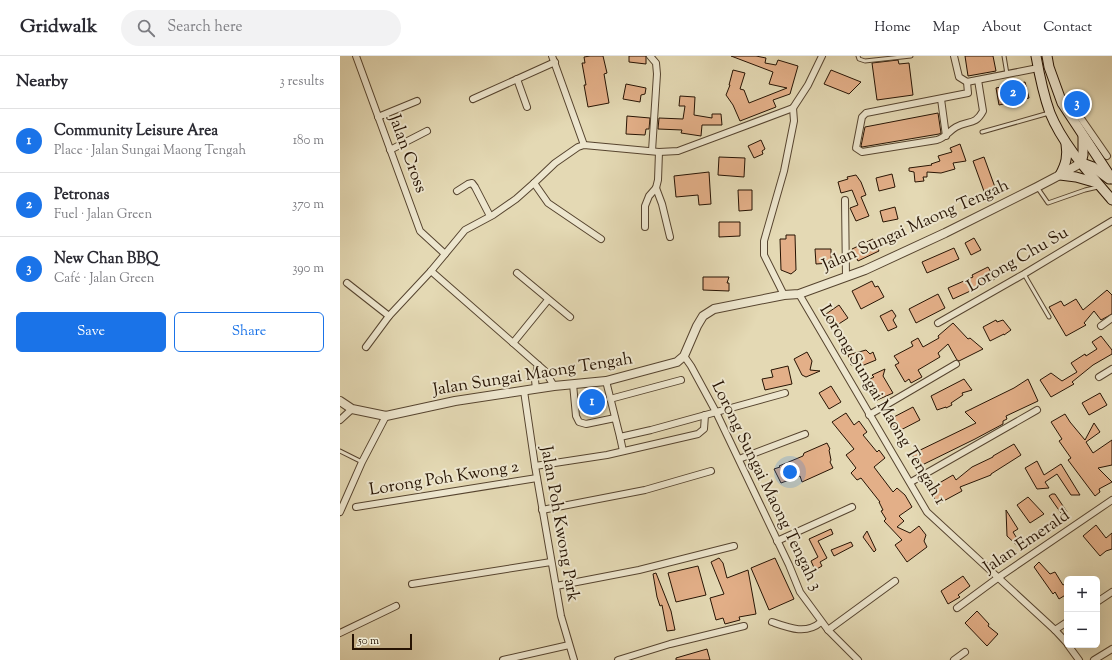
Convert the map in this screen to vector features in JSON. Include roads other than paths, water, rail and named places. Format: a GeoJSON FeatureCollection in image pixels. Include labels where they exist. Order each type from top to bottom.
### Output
{"type":"FeatureCollection","features":[{"type":"Feature","properties":{"kind":"main road"},"geometry":{"type":"LineString","coordinates":[[1036,56],[1050,113],[1081,163],[1112,200]]}},
{"type":"Feature","properties":{"kind":"main road"},"geometry":{"type":"LineString","coordinates":[[1047,56],[1049,67],[1062,103],[1083,136],[1106,156],[1112,180]]}},
{"type":"Feature","properties":{"kind":"main road"},"geometry":{"type":"LineString","coordinates":[[1081,163],[1083,155],[1083,136]]}},
{"type":"Feature","properties":{"kind":"main road"},"geometry":{"type":"LineString","coordinates":[[1066,141],[1068,154],[1066,165],[1060,175],[1076,177],[1099,185]]}},
{"type":"Feature","properties":{"kind":"main road"},"geometry":{"type":"LineString","coordinates":[[1081,163],[1092,167],[1112,180]]}},
{"type":"Feature","properties":{"kind":"street","name":"Jalan Cross"},"geometry":{"type":"LineString","coordinates":[[356,56],[420,231],[445,254]]}},
{"type":"Feature","properties":{"kind":"street"},"geometry":{"type":"LineString","coordinates":[[645,227],[645,206],[649,196],[656,188],[658,180],[655,152],[657,74],[656,63],[650,56]]}},
{"type":"Feature","properties":{"kind":"street"},"geometry":{"type":"LineString","coordinates":[[366,347],[389,316],[466,230],[516,199],[555,162],[578,147],[584,145],[655,152],[678,150],[793,108],[808,85],[822,56]]}},
{"type":"Feature","properties":{"kind":"street"},"geometry":{"type":"LineString","coordinates":[[954,56],[959,76],[967,82],[1038,68]]}},
{"type":"Feature","properties":{"kind":"street"},"geometry":{"type":"LineString","coordinates":[[473,99],[517,79],[554,59],[584,145]]}},
{"type":"Feature","properties":{"kind":"street"},"geometry":{"type":"LineString","coordinates":[[517,79],[526,107]]}},
{"type":"Feature","properties":{"kind":"street"},"geometry":{"type":"LineString","coordinates":[[978,80],[980,91],[983,111],[975,121],[957,126],[946,136],[938,140],[862,152],[856,148],[862,117],[866,113],[980,91]]}},
{"type":"Feature","properties":{"kind":"street"},"geometry":{"type":"LineString","coordinates":[[967,82],[968,93]]}},
{"type":"Feature","properties":{"kind":"street"},"geometry":{"type":"LineString","coordinates":[[941,99],[946,136]]}},
{"type":"Feature","properties":{"kind":"street"},"geometry":{"type":"LineString","coordinates":[[378,117],[417,101]]}},
{"type":"Feature","properties":{"kind":"street"},"geometry":{"type":"LineString","coordinates":[[1062,103],[1071,104],[1106,156]]}},
{"type":"Feature","properties":{"kind":"street"},"geometry":{"type":"LineString","coordinates":[[784,295],[764,255],[763,250],[764,241],[784,171],[794,121],[793,108]]}},
{"type":"Feature","properties":{"kind":"street"},"geometry":{"type":"LineString","coordinates":[[390,150],[427,131]]}},
{"type":"Feature","properties":{"kind":"street","name":"Jalan Sungai Maong Tengah"},"geometry":{"type":"LineString","coordinates":[[340,401],[352,409],[386,416],[455,401],[554,386],[606,381],[677,362],[684,356],[703,316],[714,310],[784,295],[799,294],[865,270],[945,233],[1081,163]]}},
{"type":"Feature","properties":{"kind":"street"},"geometry":{"type":"LineString","coordinates":[[457,191],[472,183],[490,216]]}},
{"type":"Feature","properties":{"kind":"street"},"geometry":{"type":"LineString","coordinates":[[534,183],[548,203],[601,240]]}},
{"type":"Feature","properties":{"kind":"street"},"geometry":{"type":"LineString","coordinates":[[656,188],[662,204],[670,237]]}},
{"type":"Feature","properties":{"kind":"street"},"geometry":{"type":"LineString","coordinates":[[845,200],[846,277]]}},
{"type":"Feature","properties":{"kind":"street","name":"Lorong Chu Su"},"geometry":{"type":"LineString","coordinates":[[938,323],[1024,274],[1112,221]]}},
{"type":"Feature","properties":{"kind":"street"},"geometry":{"type":"LineString","coordinates":[[431,270],[545,371],[554,386]]}},
{"type":"Feature","properties":{"kind":"street"},"geometry":{"type":"LineString","coordinates":[[517,273],[570,317]]}},
{"type":"Feature","properties":{"kind":"street"},"geometry":{"type":"LineString","coordinates":[[347,284],[389,316]]}},
{"type":"Feature","properties":{"kind":"street","name":"Lorong Sungai Maong Tengah 1"},"geometry":{"type":"LineString","coordinates":[[799,294],[869,415],[911,482],[927,512],[999,577],[1064,640]]}},
{"type":"Feature","properties":{"kind":"street"},"geometry":{"type":"LineString","coordinates":[[513,343],[548,300]]}},
{"type":"Feature","properties":{"kind":"street"},"geometry":{"type":"LineString","coordinates":[[1101,326],[1112,318]]}},
{"type":"Feature","properties":{"kind":"street","name":"Lorong Sungai Maong Tengah 3"},"geometry":{"type":"LineString","coordinates":[[684,356],[716,412],[778,541],[800,592],[821,622],[858,660]]}},
{"type":"Feature","properties":{"kind":"street"},"geometry":{"type":"LineString","coordinates":[[869,415],[956,364]]}},
{"type":"Feature","properties":{"kind":"street"},"geometry":{"type":"LineString","coordinates":[[536,389],[535,380],[538,365]]}},
{"type":"Feature","properties":{"kind":"street"},"geometry":{"type":"LineString","coordinates":[[1099,377],[1112,369]]}},
{"type":"Feature","properties":{"kind":"street"},"geometry":{"type":"LineString","coordinates":[[610,399],[681,380]]}},
{"type":"Feature","properties":{"kind":"street"},"geometry":{"type":"LineString","coordinates":[[606,381],[623,451]]}},
{"type":"Feature","properties":{"kind":"street"},"geometry":{"type":"LineString","coordinates":[[573,384],[576,416],[579,422],[586,424],[615,418]]}},
{"type":"Feature","properties":{"kind":"street","name":"Jalan Poh Kwong Park"},"geometry":{"type":"LineString","coordinates":[[524,391],[534,466],[561,616],[574,660]]}},
{"type":"Feature","properties":{"kind":"street"},"geometry":{"type":"LineString","coordinates":[[620,437],[651,430],[785,393]]}},
{"type":"Feature","properties":{"kind":"street"},"geometry":{"type":"LineString","coordinates":[[340,420],[352,409]]}},
{"type":"Feature","properties":{"kind":"street"},"geometry":{"type":"LineString","coordinates":[[911,482],[1038,410]]}},
{"type":"Feature","properties":{"kind":"street"},"geometry":{"type":"LineString","coordinates":[[534,466],[607,455],[698,434],[704,429],[705,415]]}},
{"type":"Feature","properties":{"kind":"street"},"geometry":{"type":"LineString","coordinates":[[340,512],[362,462],[386,416]]}},
{"type":"Feature","properties":{"kind":"street"},"geometry":{"type":"LineString","coordinates":[[739,459],[805,434]]}},
{"type":"Feature","properties":{"kind":"street"},"geometry":{"type":"LineString","coordinates":[[542,510],[645,490],[711,471]]}},
{"type":"Feature","properties":{"kind":"street","name":"Lorong Poh Kwong 2"},"geometry":{"type":"LineString","coordinates":[[356,507],[537,478]]}},
{"type":"Feature","properties":{"kind":"street","name":"Jalan Emerald"},"geometry":{"type":"LineString","coordinates":[[957,608],[999,577],[1112,500]]}},
{"type":"Feature","properties":{"kind":"street"},"geometry":{"type":"LineString","coordinates":[[778,541],[852,507]]}},
{"type":"Feature","properties":{"kind":"street"},"geometry":{"type":"LineString","coordinates":[[556,586],[638,570],[734,546]]}},
{"type":"Feature","properties":{"kind":"street"},"geometry":{"type":"LineString","coordinates":[[412,584],[551,562]]}},
{"type":"Feature","properties":{"kind":"street"},"geometry":{"type":"LineString","coordinates":[[828,630],[895,580]]}},
{"type":"Feature","properties":{"kind":"street"},"geometry":{"type":"LineString","coordinates":[[1100,600],[1112,592]]}},
{"type":"Feature","properties":{"kind":"street"},"geometry":{"type":"LineString","coordinates":[[340,633],[396,606]]}},
{"type":"Feature","properties":{"kind":"street"},"geometry":{"type":"LineString","coordinates":[[772,622],[803,630],[815,628],[821,622]]}},
{"type":"Feature","properties":{"kind":"street"},"geometry":{"type":"LineString","coordinates":[[1055,630],[1064,624]]}},
{"type":"Feature","properties":{"kind":"street"},"geometry":{"type":"LineString","coordinates":[[618,660],[670,644],[744,626]]}},
{"type":"Feature","properties":{"kind":"street"},"geometry":{"type":"LineString","coordinates":[[503,660],[569,645]]}},
{"type":"Feature","properties":{"kind":"street","name":"Lorong Sungai Maong Tengah 1"},"geometry":{"type":"LineString","coordinates":[[1071,648],[1079,660]]}},
{"type":"Feature","properties":{"kind":"street"},"geometry":{"type":"LineString","coordinates":[[1094,660],[1112,649]]}},
{"type":"Feature","properties":{"kind":"street"},"geometry":{"type":"LineString","coordinates":[[954,660],[965,652]]}},
{"type":"Feature","properties":{"kind":"lane"},"geometry":{"type":"LineString","coordinates":[[858,56],[859,59],[865,62],[911,56]]}},
{"type":"Feature","properties":{"kind":"lane"},"geometry":{"type":"LineString","coordinates":[[1004,56],[1007,74]]}},
{"type":"Feature","properties":{"kind":"lane"},"geometry":{"type":"LineString","coordinates":[[982,132],[1050,113]]}},
{"type":"Feature","properties":{"kind":"lane"},"geometry":{"type":"LineString","coordinates":[[1036,187],[1048,203],[1099,185]]}},
{"type":"Feature","properties":{"kind":"lane"},"geometry":{"type":"LineString","coordinates":[[1024,274],[1049,317]]}},
{"type":"Feature","properties":{"kind":"lane"},"geometry":{"type":"LineString","coordinates":[[340,451],[362,462]]}},
{"type":"Feature","properties":{"kind":"place","name":"Petronas"},"geometry":{"type":"Point","coordinates":[1013,93]}},
{"type":"Feature","properties":{"kind":"place","name":"New Chan BBQ"},"geometry":{"type":"Point","coordinates":[1077,104]}},
{"type":"Feature","properties":{"kind":"place","name":"Community Leisure Area"},"geometry":{"type":"Point","coordinates":[592,402]}}]}
